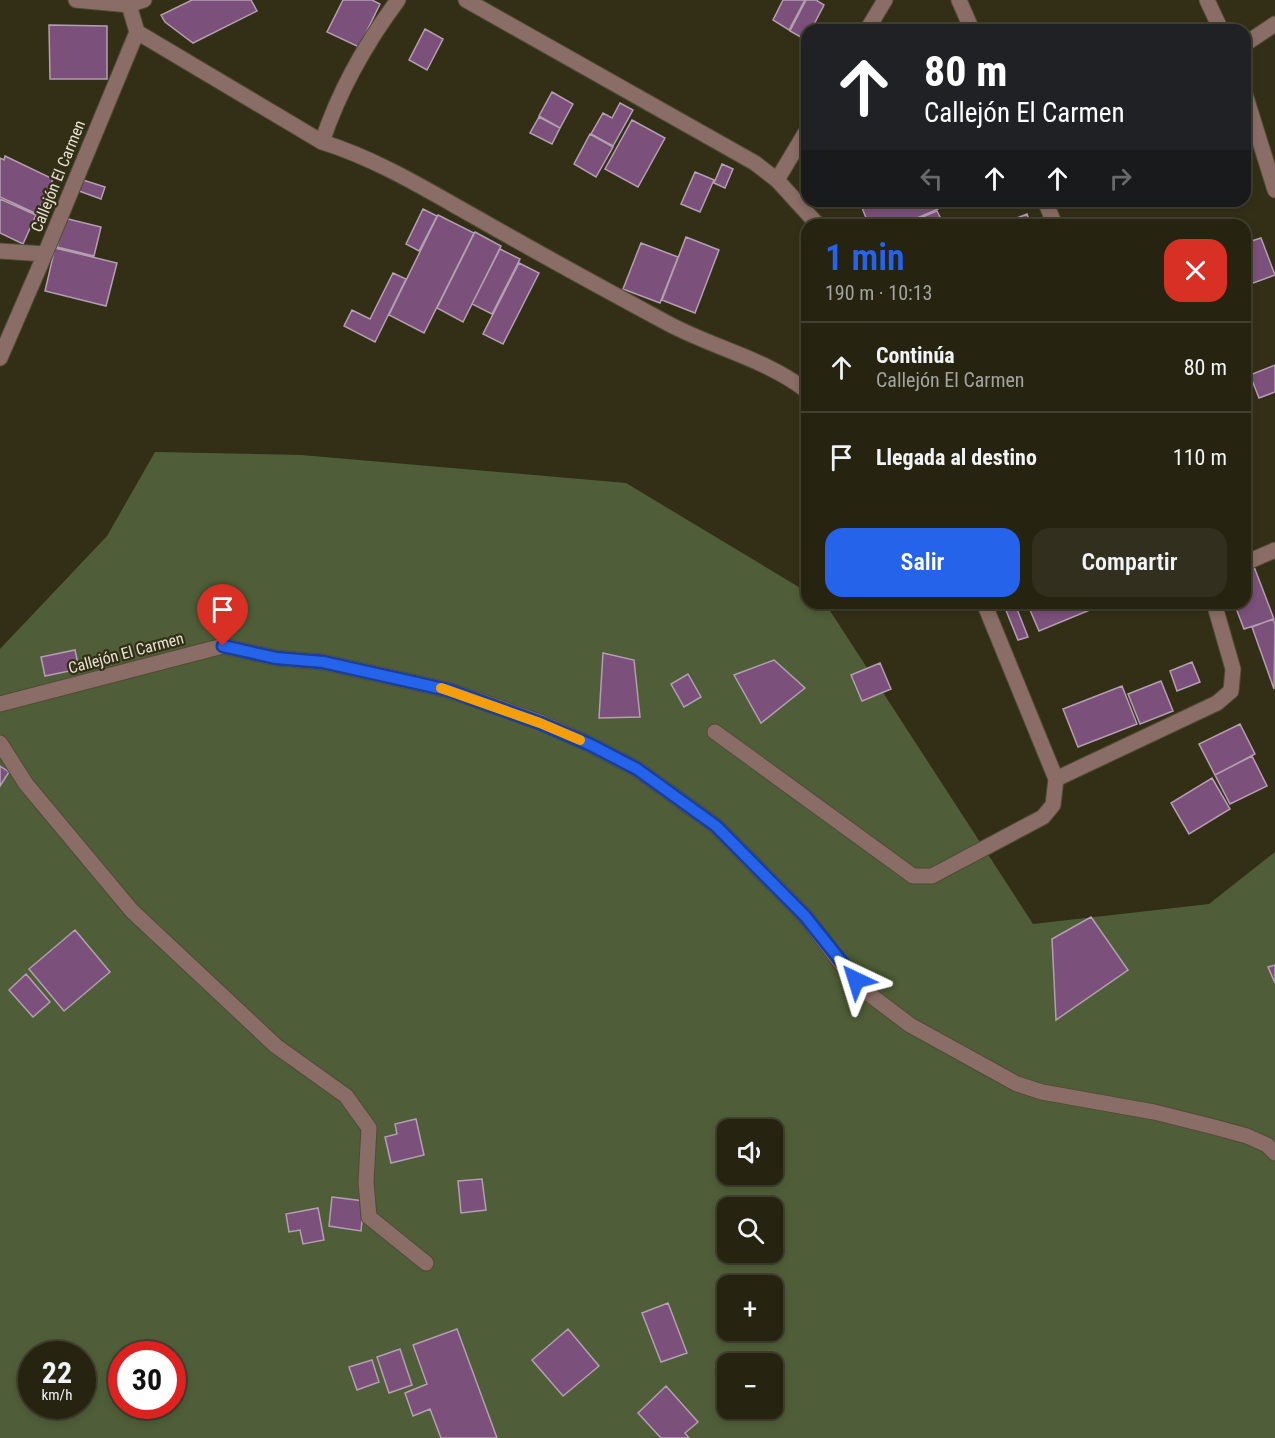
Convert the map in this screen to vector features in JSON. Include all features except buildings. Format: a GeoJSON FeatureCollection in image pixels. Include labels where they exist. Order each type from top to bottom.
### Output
{"type":"FeatureCollection","features":[{"type":"Feature","properties":{"kind":"street"},"geometry":{"type":"LineString","coordinates":[[76,0],[136,3],[137,32],[322,142],[364,157],[687,333],[754,359],[801,387]]}},
{"type":"Feature","properties":{"kind":"street"},"geometry":{"type":"LineString","coordinates":[[322,142],[331,114],[350,76],[398,0]]}},
{"type":"Feature","properties":{"kind":"street"},"geometry":{"type":"LineString","coordinates":[[466,0],[756,163],[777,180],[801,206]]}},
{"type":"Feature","properties":{"kind":"street"},"geometry":{"type":"LineString","coordinates":[[871,24],[885,0]]}},
{"type":"Feature","properties":{"kind":"street"},"geometry":{"type":"LineString","coordinates":[[959,0],[969,24]]}},
{"type":"Feature","properties":{"kind":"street"},"geometry":{"type":"LineString","coordinates":[[1208,0],[1218,24]]}},
{"type":"Feature","properties":{"kind":"street"},"geometry":{"type":"LineString","coordinates":[[1251,40],[1275,24]]}},
{"type":"Feature","properties":{"kind":"street","name":"Callejón El Carmen"},"geometry":{"type":"LineString","coordinates":[[0,358],[137,32]]}},
{"type":"Feature","properties":{"kind":"street"},"geometry":{"type":"LineString","coordinates":[[1251,113],[1275,190]]}},
{"type":"Feature","properties":{"kind":"street"},"geometry":{"type":"LineString","coordinates":[[777,180],[801,140]]}},
{"type":"Feature","properties":{"kind":"street"},"geometry":{"type":"LineString","coordinates":[[802,207],[813,219]]}},
{"type":"Feature","properties":{"kind":"street"},"geometry":{"type":"LineString","coordinates":[[0,251],[45,254]]}},
{"type":"Feature","properties":{"kind":"street"},"geometry":{"type":"LineString","coordinates":[[1251,560],[1275,550]]}},
{"type":"Feature","properties":{"kind":"street"},"geometry":{"type":"LineString","coordinates":[[715,732],[914,876],[933,876],[1043,817],[1053,805],[1056,779],[986,609]]}},
{"type":"Feature","properties":{"kind":"street"},"geometry":{"type":"LineString","coordinates":[[1056,779],[1216,704],[1231,691],[1233,669],[1216,609]]}},
{"type":"Feature","properties":{"kind":"street","name":"Callejón El Carmen"},"geometry":{"type":"LineString","coordinates":[[0,704],[223,646],[276,658],[323,662],[448,690],[540,723],[589,744],[637,769],[716,826],[805,916],[843,966],[869,994],[910,1025],[1017,1084],[1042,1092],[1154,1112],[1214,1127],[1246,1136],[1267,1146],[1275,1153]]}},
{"type":"Feature","properties":{"kind":"street"},"geometry":{"type":"LineString","coordinates":[[0,743],[26,784],[132,911],[276,1046],[346,1096],[369,1128],[366,1182],[369,1217],[426,1263]]}},
{"type":"Feature","properties":{"kind":"green space"},"geometry":{"type":"Polygon","coordinates":[[[155,452],[301,455],[626,483],[801,588],[801,609],[829,609],[1033,924],[1209,904],[1275,852],[1275,1438],[0,1438],[0,649],[107,536],[155,452]]]}},
{"type":"Feature","properties":{"kind":"slow traffic"},"geometry":{"type":"LineString","coordinates":[[441,688],[540,723],[580,740]]}},
{"type":"Feature","properties":{"kind":"route"},"geometry":{"type":"LineString","coordinates":[[223,646],[276,658],[323,662],[448,690],[540,723],[589,744],[637,769],[716,826],[753,866],[805,916],[856,980]]}}]}
